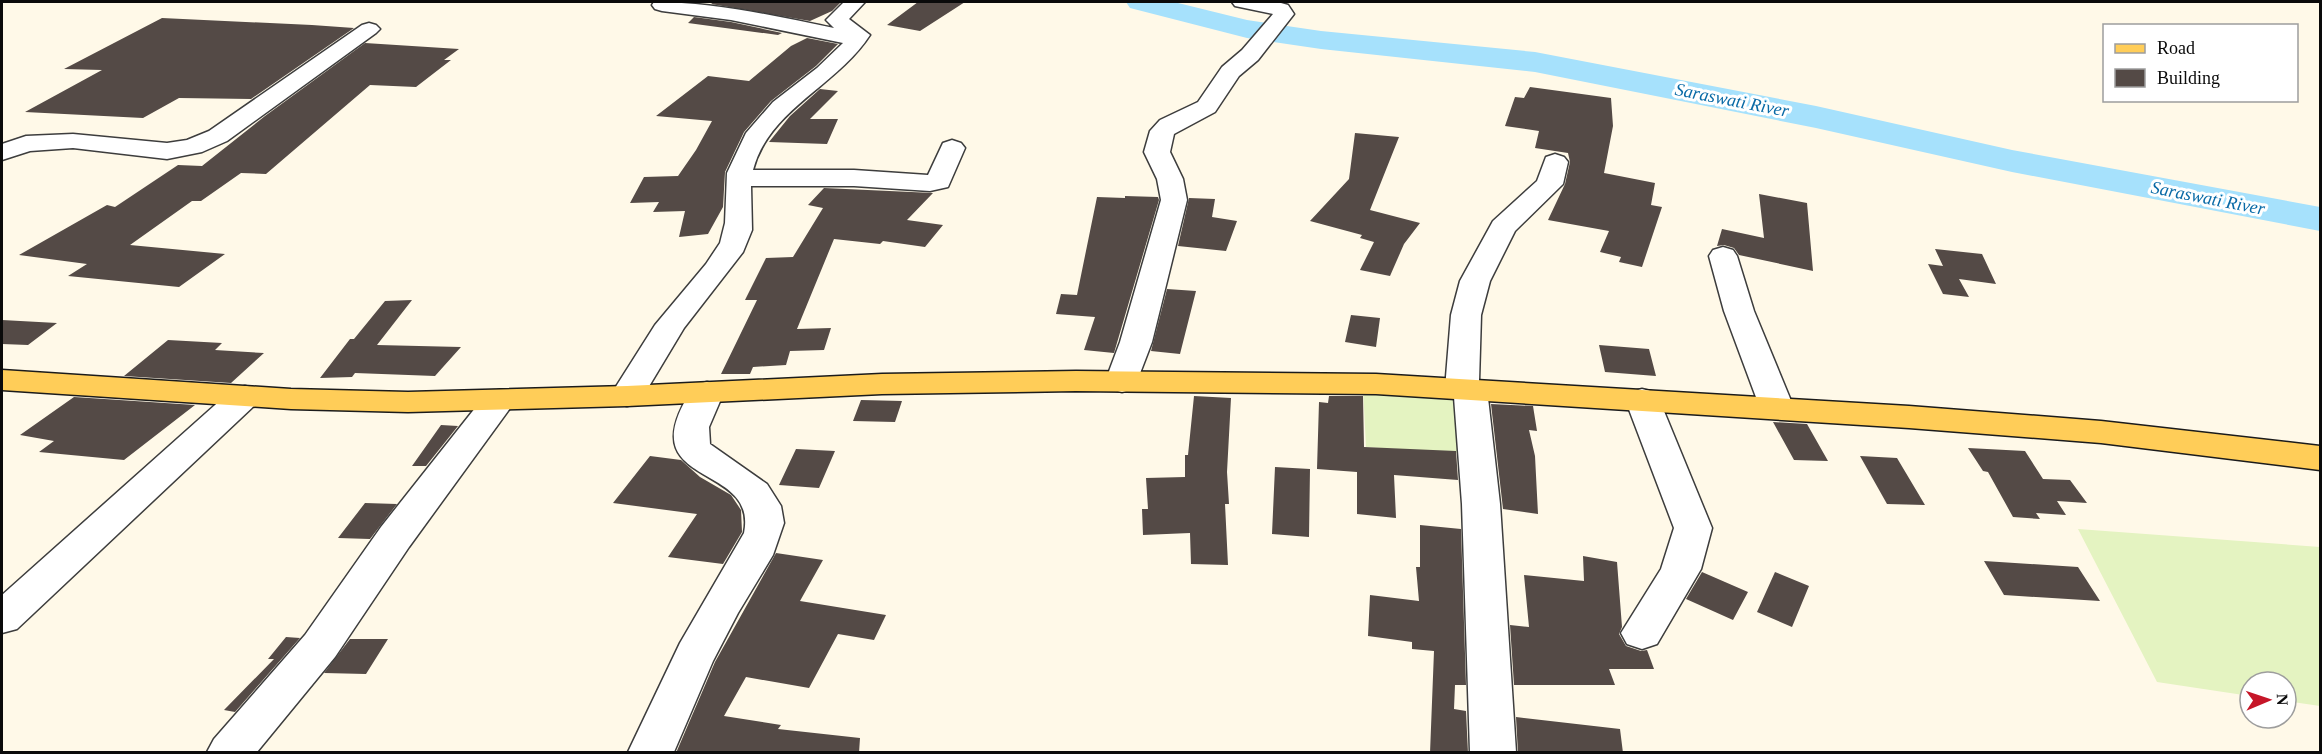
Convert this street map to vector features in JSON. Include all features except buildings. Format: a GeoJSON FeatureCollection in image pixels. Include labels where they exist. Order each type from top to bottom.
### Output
{"type":"FeatureCollection","features":[{"type":"Feature","properties":{"kind":"main road"},"geometry":{"type":"LineString","coordinates":[[2,380],[245,396],[408,402],[627,396],[882,384],[1122,382],[1376,384],[1777,408],[2101,432],[2320,458]]}},
{"type":"Feature","properties":{"kind":"street"},"geometry":{"type":"LineString","coordinates":[[627,396],[673,322],[724,260],[735,241],[739,178],[743,161],[759,132],[777,110],[846,54],[859,34],[836,20],[855,2]]}},
{"type":"Feature","properties":{"kind":"street"},"geometry":{"type":"LineString","coordinates":[[1122,382],[1137,342],[1174,200],[1170,179],[1157,152],[1162,131],[1169,124],[1207,107],[1230,72],[1250,55],[1284,14],[1281,9],[1242,2]]}},
{"type":"Feature","properties":{"kind":"street"},"geometry":{"type":"LineString","coordinates":[[662,5],[731,14],[856,39]]}},
{"type":"Feature","properties":{"kind":"street"},"geometry":{"type":"LineString","coordinates":[[2,153],[26,144],[73,141],[167,150],[193,147],[218,136],[369,29]]}},
{"type":"Feature","properties":{"kind":"street"},"geometry":{"type":"LineString","coordinates":[[739,178],[854,178],[930,183],[939,181],[952,148]]}},
{"type":"Feature","properties":{"kind":"street"},"geometry":{"type":"LineString","coordinates":[[1493,753],[1481,504],[1466,389],[1466,315],[1475,281],[1503,227],[1550,184],[1555,162]]}},
{"type":"Feature","properties":{"kind":"street"},"geometry":{"type":"LineString","coordinates":[[1723,256],[1740,311],[1777,408]]}},
{"type":"Feature","properties":{"kind":"street"},"geometry":{"type":"LineString","coordinates":[[651,753],[719,609],[755,549],[765,525],[764,505],[751,487],[695,451],[690,440],[693,422],[707,392]]}},
{"type":"Feature","properties":{"kind":"street"},"geometry":{"type":"LineString","coordinates":[[2,618],[245,396]]}},
{"type":"Feature","properties":{"kind":"street"},"geometry":{"type":"LineString","coordinates":[[230,753],[320,646],[395,537],[499,399]]}},
{"type":"Feature","properties":{"kind":"street"},"geometry":{"type":"LineString","coordinates":[[1641,399],[1693,528],[1692,546],[1642,633]]}},
{"type":"Feature","properties":{"kind":"green space"},"geometry":{"type":"Polygon","coordinates":[[[1363,387],[1481,392],[1492,455],[1366,447],[1363,387]]]}},
{"type":"Feature","properties":{"kind":"green space"},"geometry":{"type":"Polygon","coordinates":[[[2078,529],[2320,547],[2320,706],[2298,703],[2298,670],[2238,670],[2238,694],[2157,682],[2078,529]]]}},
{"type":"Feature","properties":{"kind":"waterway","name":"Saraswati River"},"geometry":{"type":"LineString","coordinates":[[1140,2],[1247,29],[1321,40],[1535,62],[1816,117],[2012,161],[2320,219]]}}]}
